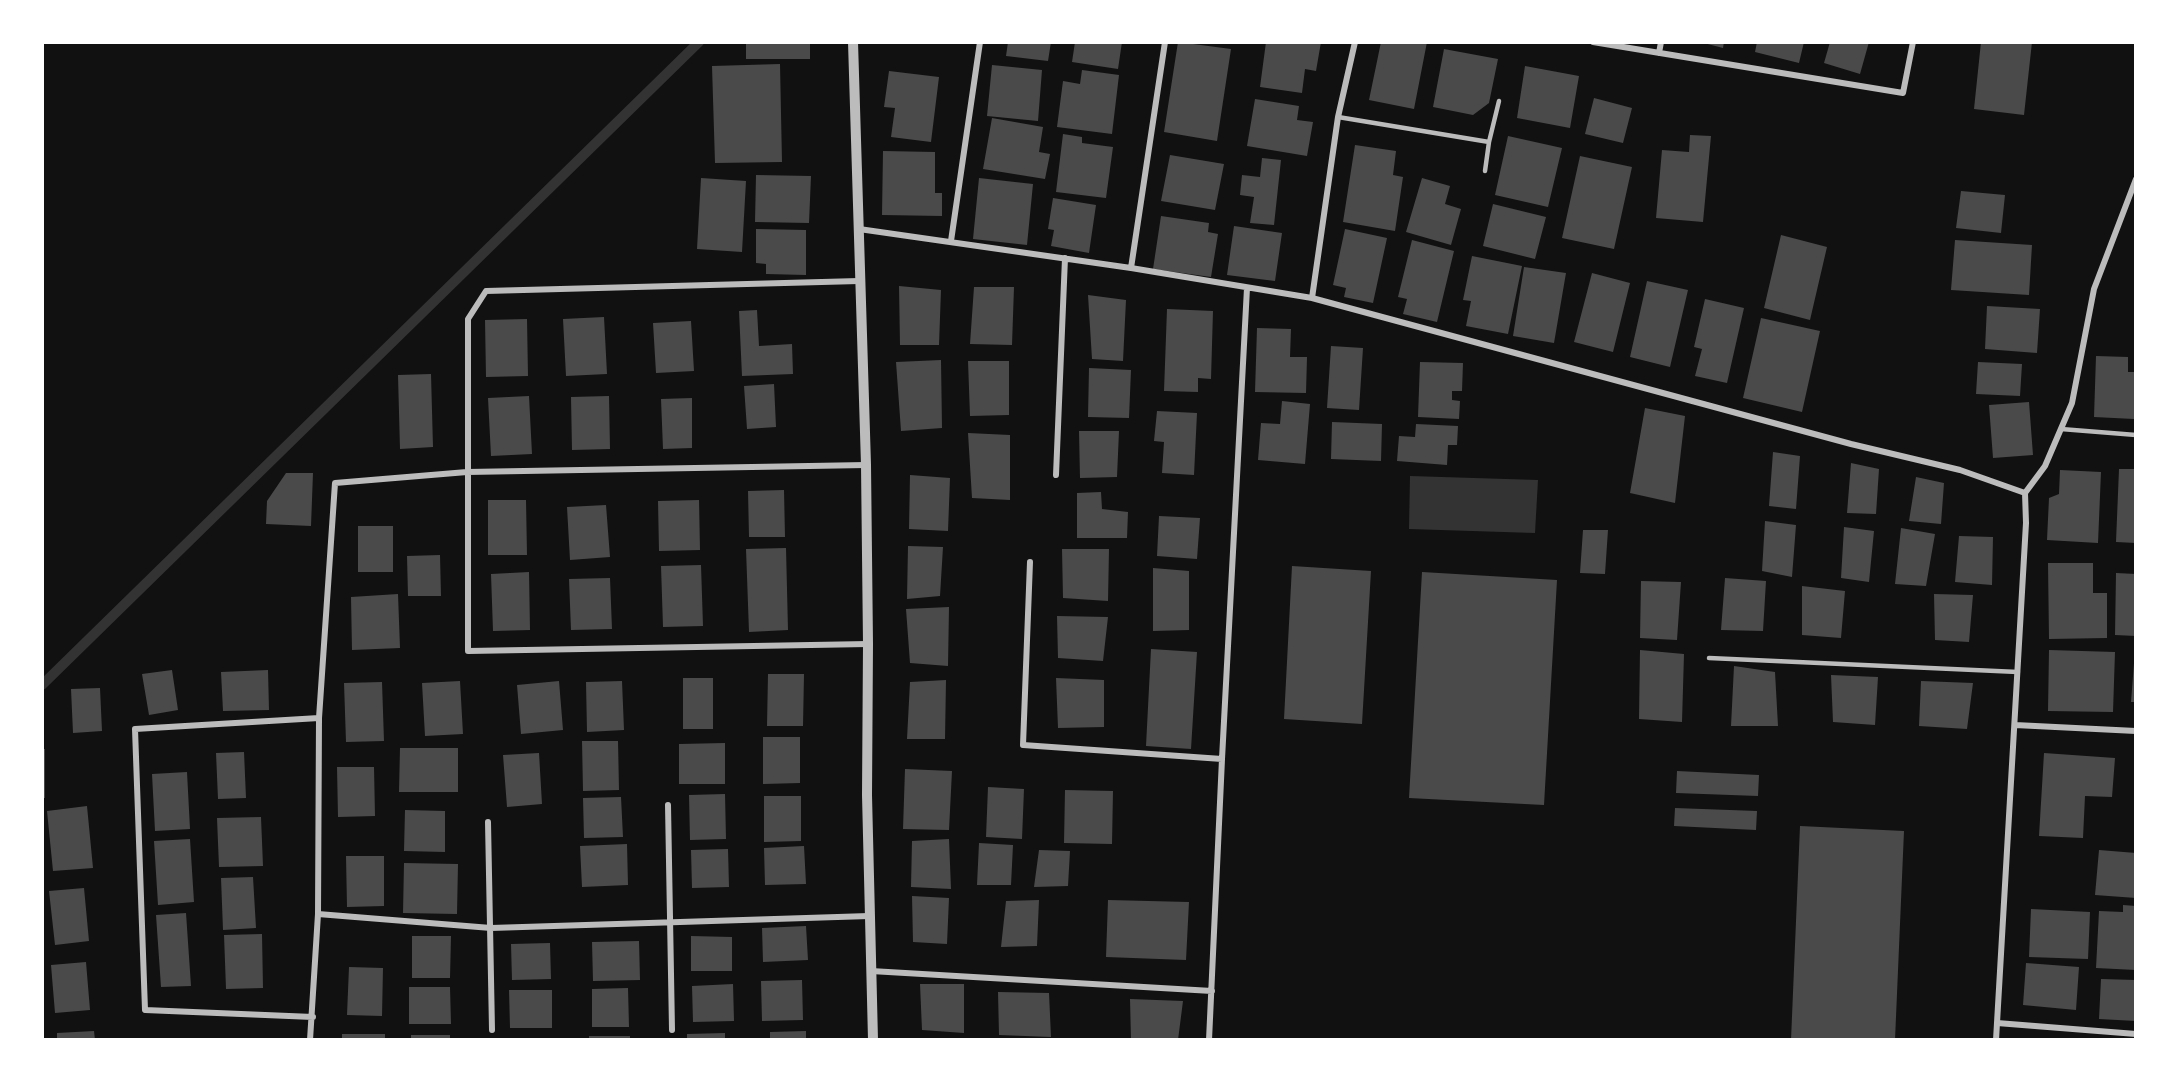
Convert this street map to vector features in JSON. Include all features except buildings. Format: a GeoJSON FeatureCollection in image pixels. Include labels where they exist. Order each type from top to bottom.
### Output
{"type":"FeatureCollection","features":[{"type":"Feature","properties":{"kind":"street"},"geometry":{"type":"LineString","coordinates":[[853,42],[866,465],[867,795],[873,1040]]}},
{"type":"Feature","properties":{"kind":"street"},"geometry":{"type":"LineString","coordinates":[[951,241],[980,42]]}},
{"type":"Feature","properties":{"kind":"street"},"geometry":{"type":"LineString","coordinates":[[1131,268],[1165,42]]}},
{"type":"Feature","properties":{"kind":"street"},"geometry":{"type":"LineString","coordinates":[[1312,298],[1338,117],[1355,42]]}},
{"type":"Feature","properties":{"kind":"street"},"geometry":{"type":"LineString","coordinates":[[1593,42],[1903,93],[1913,42]]}},
{"type":"Feature","properties":{"kind":"street"},"geometry":{"type":"LineString","coordinates":[[1659,53],[1661,42]]}},
{"type":"Feature","properties":{"kind":"street"},"geometry":{"type":"LineString","coordinates":[[1996,1040],[2026,523],[2025,493],[2045,466],[2072,403],[2094,289],[2136,179]]}},
{"type":"Feature","properties":{"kind":"street"},"geometry":{"type":"LineString","coordinates":[[859,229],[1131,268],[1312,298],[1829,438],[1960,470],[2025,493]]}},
{"type":"Feature","properties":{"kind":"street"},"geometry":{"type":"LineString","coordinates":[[1056,475],[1065,258]]}},
{"type":"Feature","properties":{"kind":"street"},"geometry":{"type":"LineString","coordinates":[[859,281],[486,291],[468,319],[468,651],[868,644]]}},
{"type":"Feature","properties":{"kind":"street"},"geometry":{"type":"LineString","coordinates":[[1209,1040],[1247,288]]}},
{"type":"Feature","properties":{"kind":"street"},"geometry":{"type":"LineString","coordinates":[[310,1040],[318,914],[319,718],[335,483],[467,472],[866,465]]}},
{"type":"Feature","properties":{"kind":"street"},"geometry":{"type":"LineString","coordinates":[[1030,562],[1023,745],[1222,759]]}},
{"type":"Feature","properties":{"kind":"street"},"geometry":{"type":"LineString","coordinates":[[313,1017],[145,1010],[135,729],[319,718]]}},
{"type":"Feature","properties":{"kind":"street"},"geometry":{"type":"LineString","coordinates":[[2015,725],[2136,731]]}},
{"type":"Feature","properties":{"kind":"street"},"geometry":{"type":"LineString","coordinates":[[668,805],[672,1030]]}},
{"type":"Feature","properties":{"kind":"street"},"geometry":{"type":"LineString","coordinates":[[488,822],[492,1030]]}},
{"type":"Feature","properties":{"kind":"street"},"geometry":{"type":"LineString","coordinates":[[318,914],[491,928],[869,916]]}},
{"type":"Feature","properties":{"kind":"street"},"geometry":{"type":"LineString","coordinates":[[871,971],[1212,991]]}},
{"type":"Feature","properties":{"kind":"street"},"geometry":{"type":"LineString","coordinates":[[1997,1023],[2136,1034]]}},
{"type":"Feature","properties":{"kind":"lane"},"geometry":{"type":"LineString","coordinates":[[1485,171],[1499,101]]}},
{"type":"Feature","properties":{"kind":"lane"},"geometry":{"type":"LineString","coordinates":[[1338,117],[1489,142]]}},
{"type":"Feature","properties":{"kind":"lane"},"geometry":{"type":"LineString","coordinates":[[2061,429],[2136,435]]}},
{"type":"Feature","properties":{"kind":"lane"},"geometry":{"type":"LineString","coordinates":[[1709,658],[2018,672]]}},
{"type":"Feature","properties":{"kind":"shaded area"},"geometry":{"type":"Polygon","coordinates":[[[1410,476],[1538,480],[1535,533],[1409,529],[1410,476]]]}},
{"type":"Feature","properties":{"kind":"waterway"},"geometry":{"type":"LineString","coordinates":[[42,685],[699,42]]}}]}
